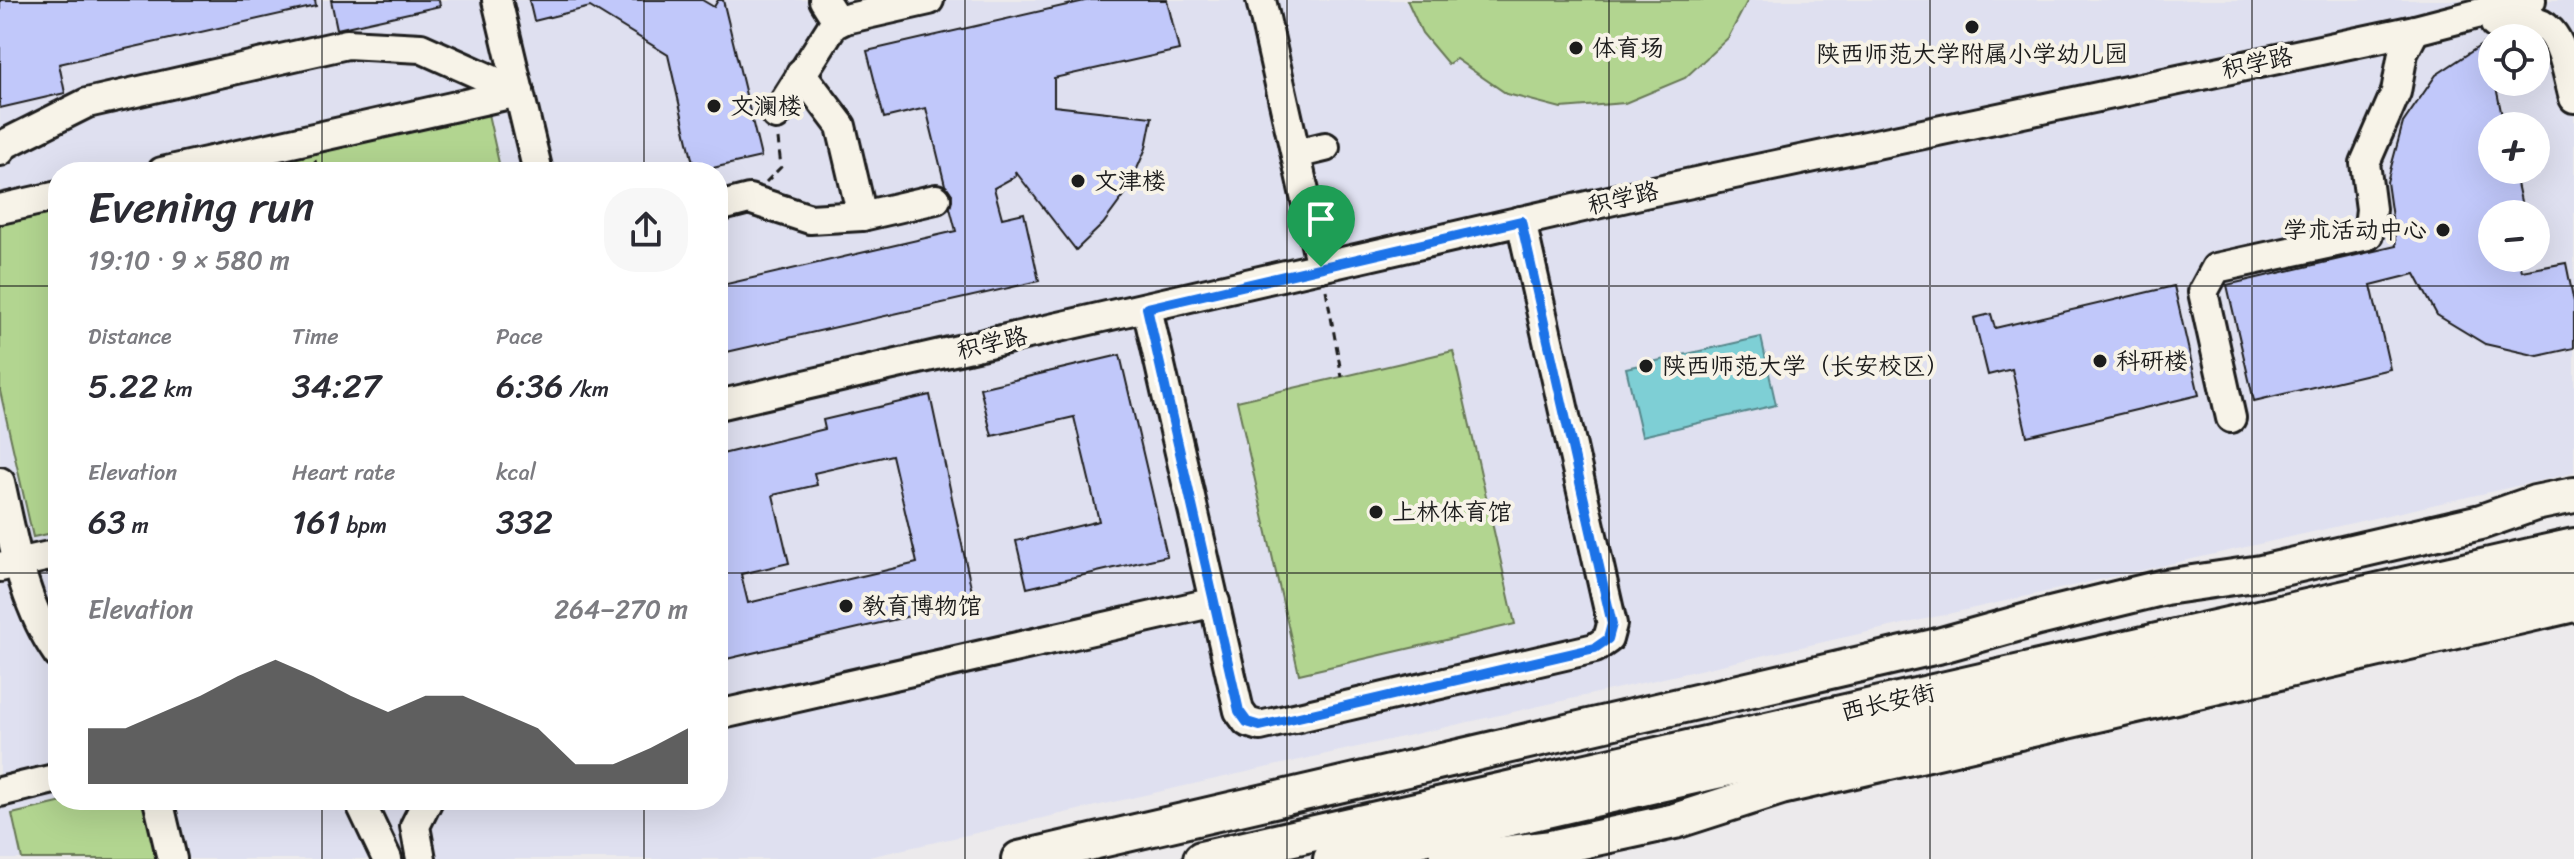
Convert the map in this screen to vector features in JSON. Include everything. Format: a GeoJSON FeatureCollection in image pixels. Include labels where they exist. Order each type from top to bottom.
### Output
{"type":"FeatureCollection","features":[{"type":"Feature","properties":{"kind":"main road"},"geometry":{"type":"LineString","coordinates":[[1019,859],[1938,646],[2165,587],[2261,573],[2481,522],[2535,503],[2574,495]]}},
{"type":"Feature","properties":{"kind":"main road","name":"西长安街"},"geometry":{"type":"LineString","coordinates":[[1201,859],[2574,546]]}},
{"type":"Feature","properties":{"kind":"main road","name":"西长安街"},"geometry":{"type":"LineString","coordinates":[[1331,859],[1450,851],[2574,575]]}},
{"type":"Feature","properties":{"kind":"main road"},"geometry":{"type":"LineString","coordinates":[[1450,851],[1550,848],[1675,821],[1781,787],[2574,604]]}},
{"type":"Feature","properties":{"kind":"street"},"geometry":{"type":"LineString","coordinates":[[497,0],[536,162]]}},
{"type":"Feature","properties":{"kind":"street"},"geometry":{"type":"LineString","coordinates":[[776,115],[833,25],[831,11],[929,0]]}},
{"type":"Feature","properties":{"kind":"street"},"geometry":{"type":"LineString","coordinates":[[1261,0],[1321,267]]}},
{"type":"Feature","properties":{"kind":"street","name":"积学路"},"geometry":{"type":"LineString","coordinates":[[728,403],[1675,186],[2409,41],[2531,0]]}},
{"type":"Feature","properties":{"kind":"street"},"geometry":{"type":"LineString","coordinates":[[2231,418],[2203,292],[2216,268],[2368,235],[2371,209],[2365,163],[2396,92],[2409,41],[2428,42],[2515,18],[2532,20],[2547,27],[2559,41],[2574,98]]}},
{"type":"Feature","properties":{"kind":"street"},"geometry":{"type":"LineString","coordinates":[[0,151],[5,144],[87,103],[347,44],[421,48],[519,92]]}},
{"type":"Feature","properties":{"kind":"street"},"geometry":{"type":"LineString","coordinates":[[801,73],[841,126],[862,216]]}},
{"type":"Feature","properties":{"kind":"street"},"geometry":{"type":"LineString","coordinates":[[207,162],[519,92]]}},
{"type":"Feature","properties":{"kind":"street"},"geometry":{"type":"LineString","coordinates":[[1296,154],[1325,147]]}},
{"type":"Feature","properties":{"kind":"street"},"geometry":{"type":"LineString","coordinates":[[0,209],[48,198]]}},
{"type":"Feature","properties":{"kind":"street"},"geometry":{"type":"LineString","coordinates":[[728,204],[749,199],[810,219],[862,216],[936,199]]}},
{"type":"Feature","properties":{"kind":"street"},"geometry":{"type":"LineString","coordinates":[[1147,308],[1239,711],[1247,722],[1260,726],[1595,648],[1608,639],[1612,624],[1521,221]]}},
{"type":"Feature","properties":{"kind":"street"},"geometry":{"type":"LineString","coordinates":[[2,499],[9,565],[48,635]]}},
{"type":"Feature","properties":{"kind":"street"},"geometry":{"type":"LineString","coordinates":[[9,565],[48,556]]}},
{"type":"Feature","properties":{"kind":"street"},"geometry":{"type":"LineString","coordinates":[[728,713],[1215,602]]}},
{"type":"Feature","properties":{"kind":"street"},"geometry":{"type":"LineString","coordinates":[[0,792],[48,780]]}},
{"type":"Feature","properties":{"kind":"street"},"geometry":{"type":"LineString","coordinates":[[160,810],[172,859]]}},
{"type":"Feature","properties":{"kind":"street"},"geometry":{"type":"LineString","coordinates":[[364,810],[387,859]]}},
{"type":"Feature","properties":{"kind":"street"},"geometry":{"type":"LineString","coordinates":[[421,859],[415,826],[423,810]]}},
{"type":"Feature","properties":{"kind":"path"},"geometry":{"type":"LineString","coordinates":[[1321,267],[1342,377]]}},
{"type":"Feature","properties":{"kind":"shaded area","name":"陕西师范大学（长安校区）"},"geometry":{"type":"Polygon","coordinates":[[[0,0],[2574,0],[2574,473],[860,859],[0,859],[0,0]]]}},
{"type":"Feature","properties":{"kind":"green space","name":"体育场"},"geometry":{"type":"Polygon","coordinates":[[[1407,0],[1748,0],[1728,38],[1685,78],[1625,103],[1561,108],[1507,94],[1456,59],[1448,64],[1422,33],[1407,0]]]}},
{"type":"Feature","properties":{"kind":"green space"},"geometry":{"type":"Polygon","coordinates":[[[488,114],[499,162],[277,162],[488,114]]]}},
{"type":"Feature","properties":{"kind":"green space"},"geometry":{"type":"Polygon","coordinates":[[[48,214],[48,534],[33,537],[0,391],[0,225],[48,214]]]}},
{"type":"Feature","properties":{"kind":"green space","name":"上林体育馆"},"geometry":{"type":"Polygon","coordinates":[[[1453,351],[1515,624],[1299,674],[1237,401],[1453,351]]]}},
{"type":"Feature","properties":{"kind":"green space"},"geometry":{"type":"Polygon","coordinates":[[[48,805],[48,810],[153,810],[160,859],[22,859],[12,814],[48,805]]]}},
{"type":"Feature","properties":{"kind":"water"},"geometry":{"type":"Polygon","coordinates":[[[1761,337],[1776,405],[1642,436],[1626,368],[1761,337]]]}},
{"type":"Feature","properties":{"kind":"building"},"geometry":{"type":"Polygon","coordinates":[[[0,0],[315,0],[316,6],[59,64],[65,93],[0,108],[0,0]]]}},
{"type":"Feature","properties":{"kind":"building"},"geometry":{"type":"Polygon","coordinates":[[[331,0],[439,0],[440,6],[337,29],[331,0]]]}},
{"type":"Feature","properties":{"kind":"building","name":"文澜楼"},"geometry":{"type":"Polygon","coordinates":[[[529,0],[702,0],[714,7],[718,0],[723,0],[761,157],[728,164],[728,162],[693,162],[668,55],[590,7],[534,21],[529,0]]]}},
{"type":"Feature","properties":{"kind":"building","name":"文津楼"},"geometry":{"type":"Polygon","coordinates":[[[1089,0],[1167,0],[1179,50],[1054,78],[1054,106],[1152,117],[1146,148],[1128,190],[1103,224],[1076,250],[1015,171],[1016,176],[994,188],[1002,218],[1024,213],[1039,281],[728,352],[728,284],[956,231],[950,208],[952,194],[945,185],[926,108],[884,118],[867,51],[1089,0]]]}},
{"type":"Feature","properties":{"kind":"building","name":"学术活动中心"},"geometry":{"type":"Polygon","coordinates":[[[2478,47],[2478,96],[2498,96],[2501,112],[2478,112],[2478,184],[2517,184],[2521,200],[2478,200],[2478,272],[2550,272],[2550,266],[2566,263],[2574,302],[2574,348],[2538,356],[2485,344],[2437,315],[2415,274],[2371,285],[2390,369],[2254,401],[2227,285],[2396,246],[2387,182],[2403,123],[2436,75],[2478,47]]]}},
{"type":"Feature","properties":{"kind":"building","name":"科研楼"},"geometry":{"type":"Polygon","coordinates":[[[2174,286],[2199,395],[2027,436],[2012,369],[1988,375],[1974,318],[1991,314],[1995,328],[2174,286]]]}},
{"type":"Feature","properties":{"kind":"building"},"geometry":{"type":"Polygon","coordinates":[[[1120,355],[1167,556],[1027,588],[1016,541],[1099,521],[1074,417],[992,436],[980,388],[1120,355]]]}},
{"type":"Feature","properties":{"kind":"building"},"geometry":{"type":"Polygon","coordinates":[[[930,395],[974,601],[728,659],[728,453],[825,429],[823,420],[930,395]],[[892,455],[814,473],[817,485],[773,495],[789,563],[741,574],[748,603],[917,563],[892,455]]]}},
{"type":"Feature","properties":{"kind":"place","name":"陕西师范大学附属小学幼儿园"},"geometry":{"type":"Point","coordinates":[1972,27]}},
{"type":"Feature","properties":{"kind":"place","name":"体育场"},"geometry":{"type":"Point","coordinates":[1576,48]}},
{"type":"Feature","properties":{"kind":"place","name":"文澜楼"},"geometry":{"type":"Point","coordinates":[714,106]}},
{"type":"Feature","properties":{"kind":"place","name":"文津楼"},"geometry":{"type":"Point","coordinates":[1078,181]}},
{"type":"Feature","properties":{"kind":"place","name":"学术活动中心"},"geometry":{"type":"Point","coordinates":[2443,230]}},
{"type":"Feature","properties":{"kind":"place","name":"科研楼"},"geometry":{"type":"Point","coordinates":[2100,361]}},
{"type":"Feature","properties":{"kind":"place","name":"陕西师范大学（长安校区）"},"geometry":{"type":"Point","coordinates":[1646,366]}},
{"type":"Feature","properties":{"kind":"place","name":"上林体育馆"},"geometry":{"type":"Point","coordinates":[1376,512]}},
{"type":"Feature","properties":{"kind":"place","name":"教育博物馆"},"geometry":{"type":"Point","coordinates":[846,606]}},
{"type":"Feature","properties":{"kind":"route"},"geometry":{"type":"LineString","coordinates":[[1521,221],[1612,624],[1608,639],[1595,648],[1260,726],[1247,722],[1239,711],[1147,308],[1321,267],[1521,221]]}}]}
